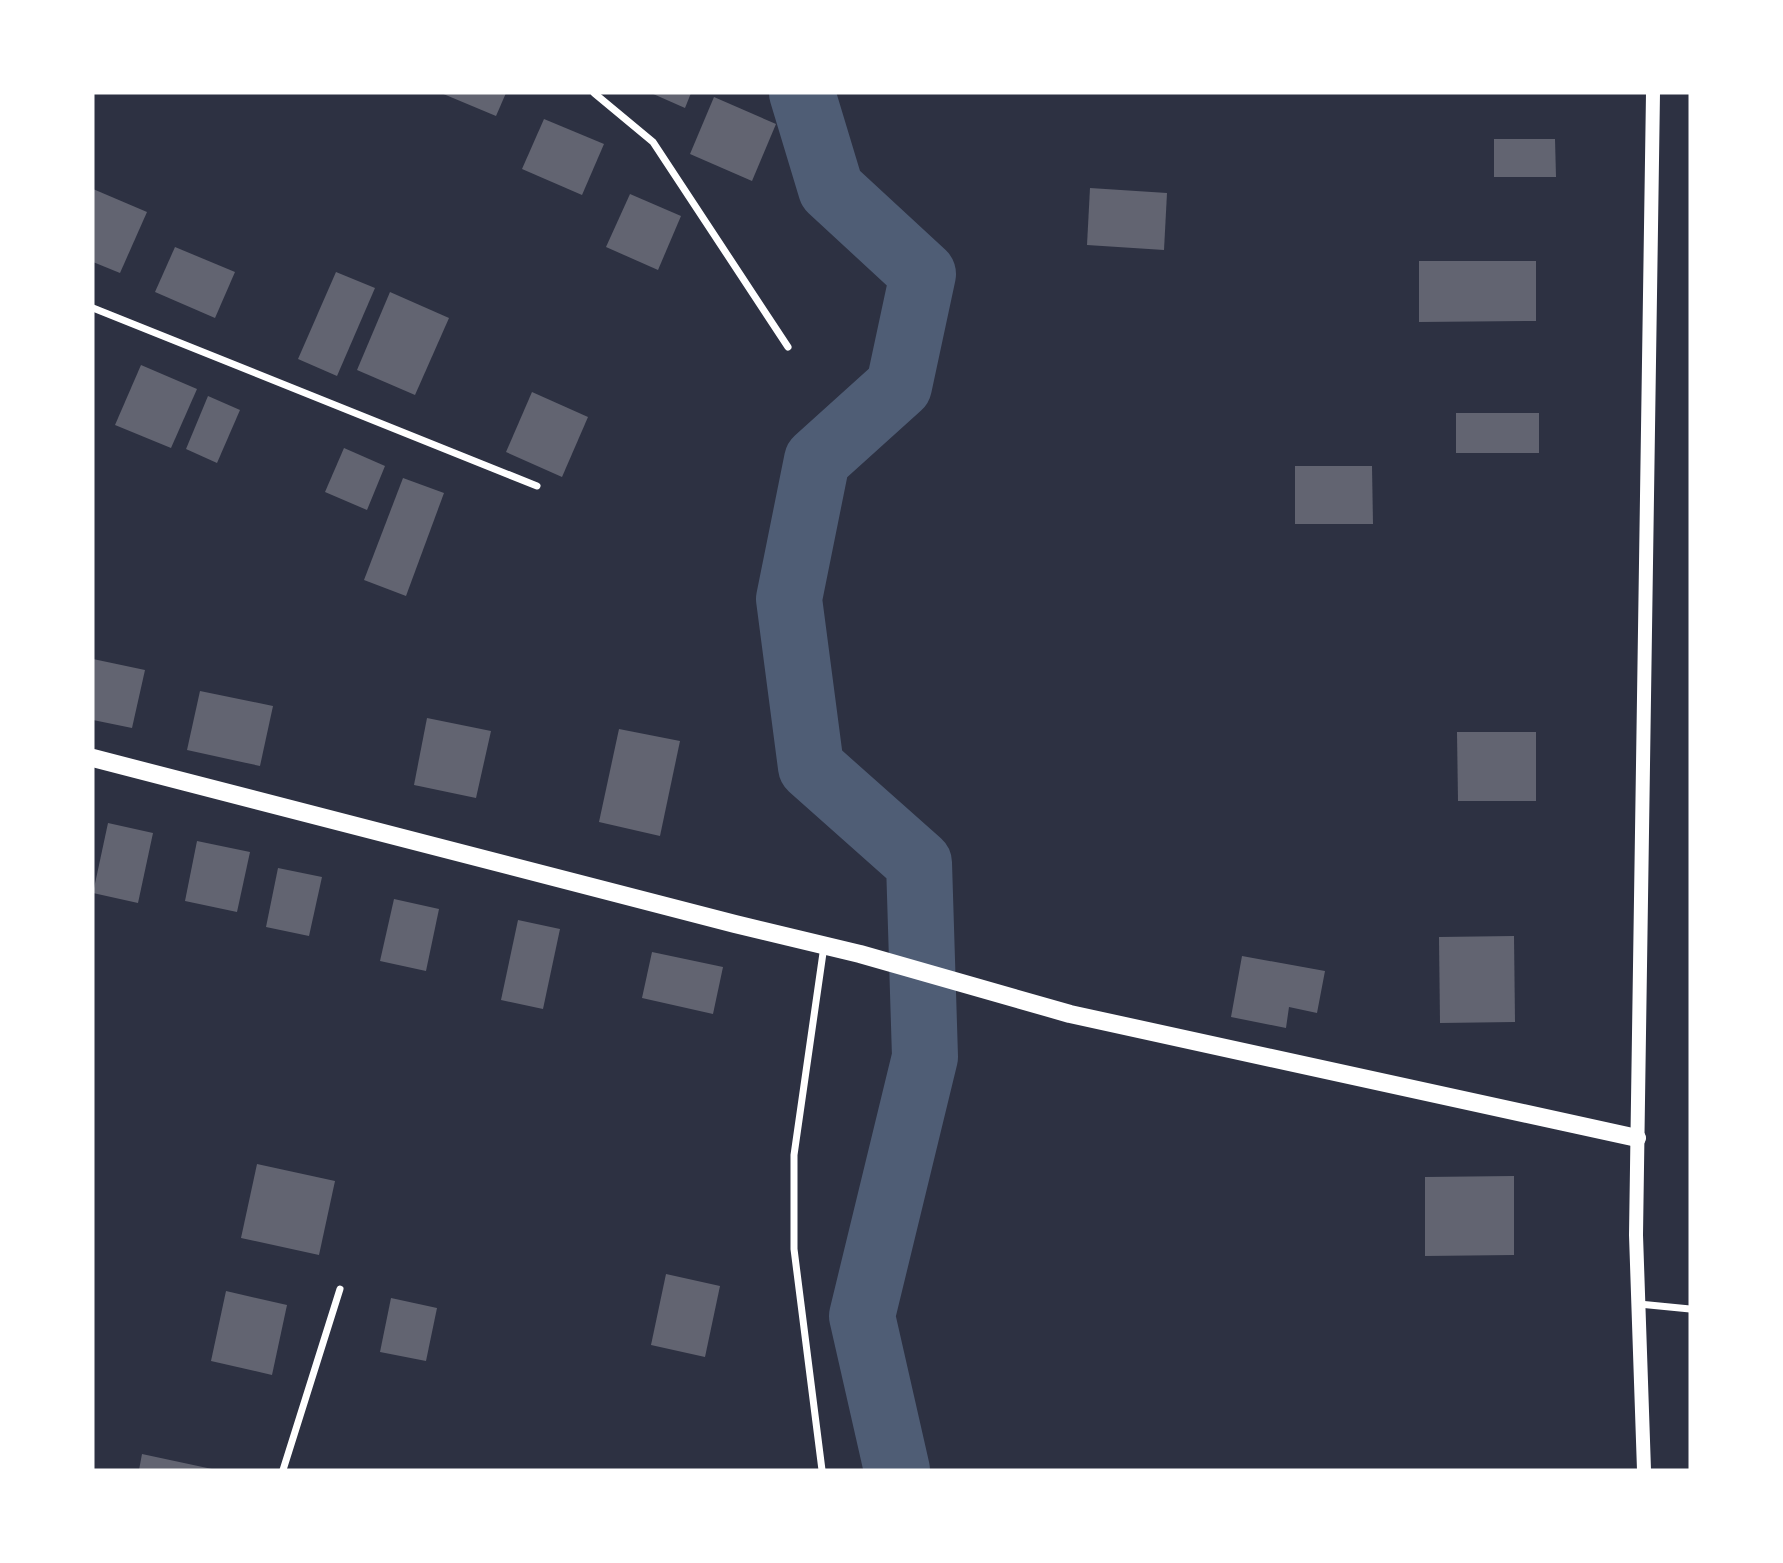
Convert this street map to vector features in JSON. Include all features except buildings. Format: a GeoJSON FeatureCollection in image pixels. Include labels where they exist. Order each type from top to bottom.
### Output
{"type":"FeatureCollection","features":[{"type":"Feature","properties":{"kind":"main road"},"geometry":{"type":"LineString","coordinates":[[1644,1470],[1636,1235],[1653,93]]}},
{"type":"Feature","properties":{"kind":"main road"},"geometry":{"type":"LineString","coordinates":[[93,758],[860,954],[1070,1014],[1637,1138]]}},
{"type":"Feature","properties":{"kind":"street"},"geometry":{"type":"LineString","coordinates":[[594,93],[653,142],[788,347]]}},
{"type":"Feature","properties":{"kind":"street"},"geometry":{"type":"LineString","coordinates":[[93,308],[537,486]]}},
{"type":"Feature","properties":{"kind":"street"},"geometry":{"type":"LineString","coordinates":[[822,1470],[794,1249],[794,1155],[824,945]]}},
{"type":"Feature","properties":{"kind":"street"},"geometry":{"type":"LineString","coordinates":[[283,1470],[340,1289]]}},
{"type":"Feature","properties":{"kind":"street"},"geometry":{"type":"LineString","coordinates":[[1638,1304],[1690,1309]]}},
{"type":"Feature","properties":{"kind":"waterway"},"geometry":{"type":"LineString","coordinates":[[802,93],[831,189],[923,274],[899,386],[817,460],[789,599],[811,767],[919,863],[925,1057],[862,1316],[897,1470]]}}]}
